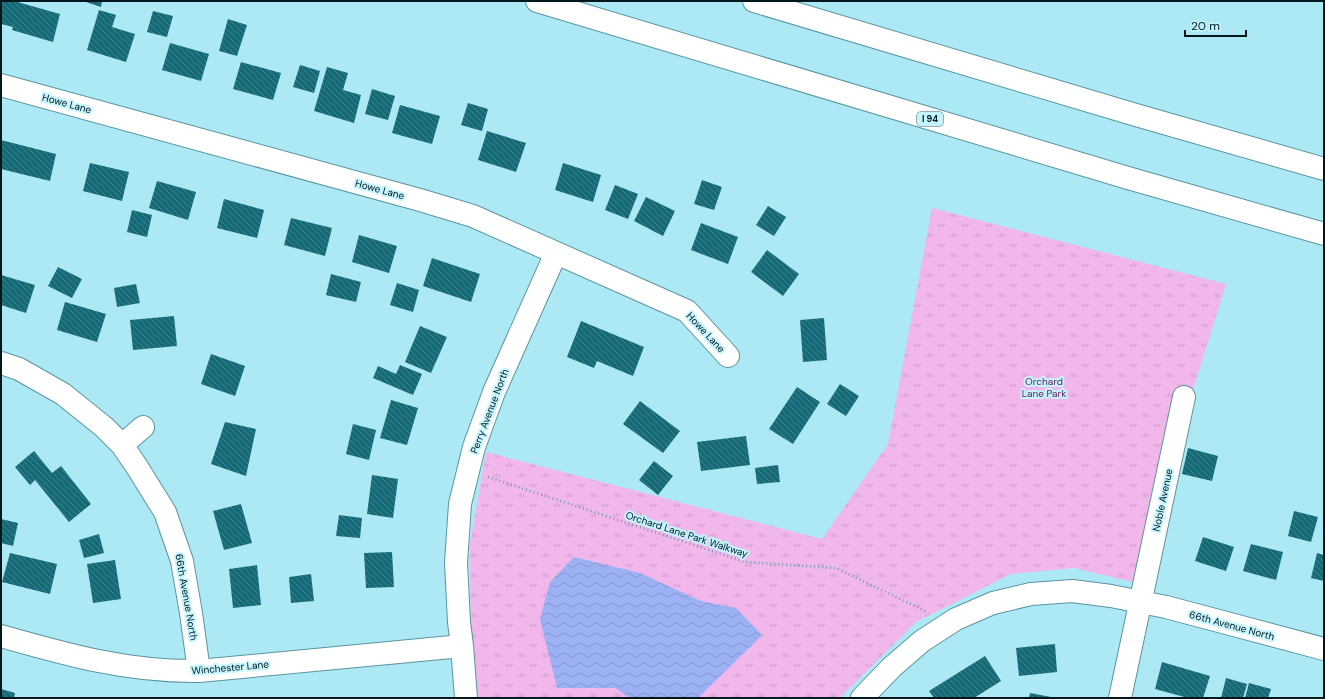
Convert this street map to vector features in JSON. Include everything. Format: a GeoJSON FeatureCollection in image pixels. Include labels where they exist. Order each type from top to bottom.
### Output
{"type":"FeatureCollection","features":[{"type":"Feature","properties":{"kind":"main road","name":"I 94"},"geometry":{"type":"LineString","coordinates":[[537,1],[1121,176],[1324,234]]}},
{"type":"Feature","properties":{"kind":"main road"},"geometry":{"type":"LineString","coordinates":[[754,1],[1156,121],[1324,169]]}},
{"type":"Feature","properties":{"kind":"main road","name":"Howe Lane"},"geometry":{"type":"LineString","coordinates":[[1,85],[473,216],[687,311],[728,356]]}},
{"type":"Feature","properties":{"kind":"main road"},"geometry":{"type":"LineString","coordinates":[[1156,121],[1324,165]]}},
{"type":"Feature","properties":{"kind":"main road","name":"Perry Avenue North"},"geometry":{"type":"LineString","coordinates":[[466,698],[459,622],[456,563],[460,504],[472,454],[494,392],[556,253]]}},
{"type":"Feature","properties":{"kind":"main road","name":"66th Avenue North"},"geometry":{"type":"LineString","coordinates":[[1,363],[19,369],[64,394],[122,444],[137,467],[165,512],[182,561],[199,671]]}},
{"type":"Feature","properties":{"kind":"main road","name":"Noble Avenue"},"geometry":{"type":"LineString","coordinates":[[1120,698],[1139,602],[1184,397]]}},
{"type":"Feature","properties":{"kind":"main road"},"geometry":{"type":"LineString","coordinates":[[122,444],[143,427]]}},
{"type":"Feature","properties":{"kind":"main road","name":"66th Avenue North"},"geometry":{"type":"LineString","coordinates":[[862,698],[892,667],[922,640],[956,619],[992,603],[1031,594],[1072,591],[1111,596],[1166,607],[1324,649]]}},
{"type":"Feature","properties":{"kind":"main road","name":"Winchester Lane"},"geometry":{"type":"LineString","coordinates":[[1,636],[86,659],[131,668],[176,671],[199,671],[462,646]]}},
{"type":"Feature","properties":{"kind":"path","name":"Orchard Lane Park Walkway"},"geometry":{"type":"LineString","coordinates":[[482,475],[745,562],[836,568],[932,614]]}},
{"type":"Feature","properties":{"kind":"green space","name":"Orchard Lane Park"},"geometry":{"type":"Polygon","coordinates":[[[932,208],[1226,284],[1133,582],[1074,568],[1011,574],[916,622],[840,698],[474,698],[471,635],[470,544],[486,452],[822,539],[888,444],[932,208]]]}},
{"type":"Feature","properties":{"kind":"water"},"geometry":{"type":"Polygon","coordinates":[[[574,557],[640,573],[701,601],[736,608],[762,635],[698,698],[629,698],[616,688],[557,688],[540,619],[550,582],[574,557]]]}},
{"type":"Feature","properties":{"kind":"building"},"geometry":{"type":"Polygon","coordinates":[[[1,1],[14,1],[60,14],[53,42],[12,30],[13,27],[1,24],[1,1]]]}},
{"type":"Feature","properties":{"kind":"building"},"geometry":{"type":"Polygon","coordinates":[[[83,1],[102,1],[101,7],[83,1]]]}},
{"type":"Feature","properties":{"kind":"building"},"geometry":{"type":"Polygon","coordinates":[[[99,10],[116,15],[112,27],[135,34],[126,62],[87,50],[99,10]]]}},
{"type":"Feature","properties":{"kind":"building"},"geometry":{"type":"Polygon","coordinates":[[[153,11],[173,16],[167,37],[147,32],[153,11]]]}},
{"type":"Feature","properties":{"kind":"building"},"geometry":{"type":"Polygon","coordinates":[[[228,19],[247,25],[237,56],[219,51],[228,19]]]}},
{"type":"Feature","properties":{"kind":"building"},"geometry":{"type":"Polygon","coordinates":[[[170,43],[209,54],[201,81],[162,70],[170,43]]]}},
{"type":"Feature","properties":{"kind":"building"},"geometry":{"type":"Polygon","coordinates":[[[241,62],[281,73],[273,100],[233,89],[241,62]]]}},
{"type":"Feature","properties":{"kind":"building"},"geometry":{"type":"Polygon","coordinates":[[[300,65],[320,71],[314,93],[293,87],[300,65]]]}},
{"type":"Feature","properties":{"kind":"building"},"geometry":{"type":"Polygon","coordinates":[[[327,67],[348,73],[343,90],[361,95],[354,123],[314,111],[327,67]]]}},
{"type":"Feature","properties":{"kind":"building"},"geometry":{"type":"Polygon","coordinates":[[[372,89],[395,96],[388,120],[365,114],[372,89]]]}},
{"type":"Feature","properties":{"kind":"building"},"geometry":{"type":"Polygon","coordinates":[[[468,103],[488,109],[482,131],[461,125],[468,103]]]}},
{"type":"Feature","properties":{"kind":"building"},"geometry":{"type":"Polygon","coordinates":[[[400,105],[440,116],[432,144],[392,133],[400,105]]]}},
{"type":"Feature","properties":{"kind":"building"},"geometry":{"type":"Polygon","coordinates":[[[487,131],[526,143],[516,172],[478,160],[487,131]]]}},
{"type":"Feature","properties":{"kind":"building"},"geometry":{"type":"Polygon","coordinates":[[[1,140],[56,154],[50,181],[1,169],[1,140]]]}},
{"type":"Feature","properties":{"kind":"building"},"geometry":{"type":"Polygon","coordinates":[[[90,163],[129,172],[122,201],[83,191],[90,163]]]}},
{"type":"Feature","properties":{"kind":"building"},"geometry":{"type":"Polygon","coordinates":[[[563,163],[601,175],[593,202],[555,190],[563,163]]]}},
{"type":"Feature","properties":{"kind":"building"},"geometry":{"type":"Polygon","coordinates":[[[702,180],[722,187],[714,210],[694,204],[702,180]]]}},
{"type":"Feature","properties":{"kind":"building"},"geometry":{"type":"Polygon","coordinates":[[[157,181],[196,192],[188,220],[149,208],[157,181]]]}},
{"type":"Feature","properties":{"kind":"building"},"geometry":{"type":"Polygon","coordinates":[[[615,185],[638,194],[628,219],[605,210],[615,185]]]}},
{"type":"Feature","properties":{"kind":"building"},"geometry":{"type":"Polygon","coordinates":[[[646,197],[675,211],[663,236],[634,221],[646,197]]]}},
{"type":"Feature","properties":{"kind":"building"},"geometry":{"type":"Polygon","coordinates":[[[224,199],[264,210],[257,238],[217,228],[224,199]]]}},
{"type":"Feature","properties":{"kind":"building"},"geometry":{"type":"Polygon","coordinates":[[[768,206],[786,217],[774,236],[756,225],[768,206]]]}},
{"type":"Feature","properties":{"kind":"building"},"geometry":{"type":"Polygon","coordinates":[[[132,210],[152,215],[147,237],[127,232],[132,210]]]}},
{"type":"Feature","properties":{"kind":"building"},"geometry":{"type":"Polygon","coordinates":[[[291,218],[332,228],[325,256],[284,245],[291,218]]]}},
{"type":"Feature","properties":{"kind":"building"},"geometry":{"type":"Polygon","coordinates":[[[701,223],[738,237],[728,264],[691,250],[701,223]]]}},
{"type":"Feature","properties":{"kind":"building"},"geometry":{"type":"Polygon","coordinates":[[[359,235],[397,246],[389,273],[352,262],[359,235]]]}},
{"type":"Feature","properties":{"kind":"building"},"geometry":{"type":"Polygon","coordinates":[[[767,250],[799,274],[783,296],[751,272],[767,250]]]}},
{"type":"Feature","properties":{"kind":"building"},"geometry":{"type":"Polygon","coordinates":[[[432,258],[480,274],[471,302],[423,286],[432,258]]]}},
{"type":"Feature","properties":{"kind":"building"},"geometry":{"type":"Polygon","coordinates":[[[58,267],[82,279],[72,298],[48,286],[58,267]]]}},
{"type":"Feature","properties":{"kind":"building"},"geometry":{"type":"Polygon","coordinates":[[[331,274],[361,282],[356,302],[326,295],[331,274]]]}},
{"type":"Feature","properties":{"kind":"building"},"geometry":{"type":"Polygon","coordinates":[[[1,275],[35,285],[26,313],[1,305],[1,275]]]}},
{"type":"Feature","properties":{"kind":"building"},"geometry":{"type":"Polygon","coordinates":[[[397,283],[419,290],[413,312],[390,305],[397,283]]]}},
{"type":"Feature","properties":{"kind":"building"},"geometry":{"type":"Polygon","coordinates":[[[136,284],[140,303],[117,307],[114,288],[136,284]]]}},
{"type":"Feature","properties":{"kind":"building"},"geometry":{"type":"Polygon","coordinates":[[[65,302],[106,314],[97,342],[57,330],[65,302]]]}},
{"type":"Feature","properties":{"kind":"building"},"geometry":{"type":"Polygon","coordinates":[[[174,316],[177,346],[133,350],[130,320],[174,316]]]}},
{"type":"Feature","properties":{"kind":"building"},"geometry":{"type":"Polygon","coordinates":[[[824,318],[827,360],[803,362],[800,320],[824,318]]]}},
{"type":"Feature","properties":{"kind":"building"},"geometry":{"type":"Polygon","coordinates":[[[581,321],[644,347],[633,376],[597,361],[594,368],[567,357],[581,321]]]}},
{"type":"Feature","properties":{"kind":"building"},"geometry":{"type":"Polygon","coordinates":[[[420,326],[447,337],[431,373],[405,362],[420,326]]]}},
{"type":"Feature","properties":{"kind":"building"},"geometry":{"type":"Polygon","coordinates":[[[211,354],[245,366],[235,396],[201,384],[211,354]]]}},
{"type":"Feature","properties":{"kind":"building"},"geometry":{"type":"Polygon","coordinates":[[[400,365],[422,374],[413,395],[373,378],[378,366],[396,374],[400,365]]]}},
{"type":"Feature","properties":{"kind":"building"},"geometry":{"type":"Polygon","coordinates":[[[840,384],[859,396],[846,416],[827,404],[840,384]]]}},
{"type":"Feature","properties":{"kind":"building"},"geometry":{"type":"Polygon","coordinates":[[[797,387],[820,402],[793,444],[769,429],[797,387]]]}},
{"type":"Feature","properties":{"kind":"building"},"geometry":{"type":"Polygon","coordinates":[[[391,400],[418,408],[407,445],[380,438],[391,400]]]}},
{"type":"Feature","properties":{"kind":"building"},"geometry":{"type":"Polygon","coordinates":[[[640,401],[680,431],[663,453],[623,424],[640,401]]]}},
{"type":"Feature","properties":{"kind":"building"},"geometry":{"type":"Polygon","coordinates":[[[225,422],[256,429],[246,476],[211,464],[225,422]]]}},
{"type":"Feature","properties":{"kind":"building"},"geometry":{"type":"Polygon","coordinates":[[[353,424],[376,430],[369,460],[346,454],[353,424]]]}},
{"type":"Feature","properties":{"kind":"building"},"geometry":{"type":"Polygon","coordinates":[[[746,436],[750,465],[701,471],[697,442],[746,436]]]}},
{"type":"Feature","properties":{"kind":"building"},"geometry":{"type":"Polygon","coordinates":[[[1188,448],[1218,456],[1212,481],[1182,474],[1188,448]]]}},
{"type":"Feature","properties":{"kind":"building"},"geometry":{"type":"Polygon","coordinates":[[[34,451],[52,473],[61,466],[91,504],[69,522],[35,480],[30,485],[15,467],[34,451]]]}},
{"type":"Feature","properties":{"kind":"building"},"geometry":{"type":"Polygon","coordinates":[[[654,461],[673,476],[658,495],[639,480],[654,461]]]}},
{"type":"Feature","properties":{"kind":"building"},"geometry":{"type":"Polygon","coordinates":[[[778,465],[780,482],[757,484],[755,468],[778,465]]]}},
{"type":"Feature","properties":{"kind":"building"},"geometry":{"type":"Polygon","coordinates":[[[372,475],[398,479],[393,518],[367,514],[372,475]]]}},
{"type":"Feature","properties":{"kind":"building"},"geometry":{"type":"Polygon","coordinates":[[[241,504],[252,543],[224,550],[213,511],[241,504]]]}},
{"type":"Feature","properties":{"kind":"building"},"geometry":{"type":"Polygon","coordinates":[[[1294,511],[1318,517],[1311,542],[1288,536],[1294,511]]]}},
{"type":"Feature","properties":{"kind":"building"},"geometry":{"type":"Polygon","coordinates":[[[339,515],[362,518],[360,538],[336,536],[339,515]]]}},
{"type":"Feature","properties":{"kind":"building"},"geometry":{"type":"Polygon","coordinates":[[[1,519],[18,523],[13,546],[1,543],[1,519]]]}},
{"type":"Feature","properties":{"kind":"building"},"geometry":{"type":"Polygon","coordinates":[[[99,534],[104,553],[84,558],[79,540],[99,534]]]}},
{"type":"Feature","properties":{"kind":"building"},"geometry":{"type":"Polygon","coordinates":[[[1203,537],[1234,547],[1226,571],[1195,561],[1203,537]]]}},
{"type":"Feature","properties":{"kind":"building"},"geometry":{"type":"Polygon","coordinates":[[[1251,544],[1283,552],[1276,580],[1243,571],[1251,544]]]}},
{"type":"Feature","properties":{"kind":"building"},"geometry":{"type":"Polygon","coordinates":[[[392,552],[394,587],[366,588],[364,553],[392,552]]]}},
{"type":"Feature","properties":{"kind":"building"},"geometry":{"type":"Polygon","coordinates":[[[10,553],[57,564],[50,594],[2,582],[10,553]]]}},
{"type":"Feature","properties":{"kind":"building"},"geometry":{"type":"Polygon","coordinates":[[[1317,553],[1324,555],[1324,581],[1311,578],[1317,553]]]}},
{"type":"Feature","properties":{"kind":"building"},"geometry":{"type":"Polygon","coordinates":[[[115,560],[121,599],[93,603],[87,564],[115,560]]]}},
{"type":"Feature","properties":{"kind":"building"},"geometry":{"type":"Polygon","coordinates":[[[257,565],[261,605],[233,608],[229,569],[257,565]]]}},
{"type":"Feature","properties":{"kind":"building"},"geometry":{"type":"Polygon","coordinates":[[[311,574],[314,601],[291,603],[289,577],[311,574]]]}},
{"type":"Feature","properties":{"kind":"building"},"geometry":{"type":"Polygon","coordinates":[[[1055,644],[1057,672],[1019,676],[1016,648],[1055,644]]]}},
{"type":"Feature","properties":{"kind":"building"},"geometry":{"type":"Polygon","coordinates":[[[985,656],[1001,681],[974,698],[934,698],[929,691],[985,656]]]}},
{"type":"Feature","properties":{"kind":"building"},"geometry":{"type":"Polygon","coordinates":[[[1162,662],[1210,676],[1203,698],[1188,698],[1155,689],[1162,662]]]}},
{"type":"Feature","properties":{"kind":"building"},"geometry":{"type":"Polygon","coordinates":[[[1226,678],[1247,684],[1243,698],[1221,698],[1226,678]]]}},
{"type":"Feature","properties":{"kind":"building"},"geometry":{"type":"Polygon","coordinates":[[[1249,683],[1271,689],[1268,698],[1245,698],[1249,683]]]}},
{"type":"Feature","properties":{"kind":"building"},"geometry":{"type":"Polygon","coordinates":[[[1,689],[15,693],[14,698],[1,698],[1,689]]]}},
{"type":"Feature","properties":{"kind":"building"},"geometry":{"type":"Polygon","coordinates":[[[1030,693],[1051,697],[1029,698],[1030,693]]]}}]}
